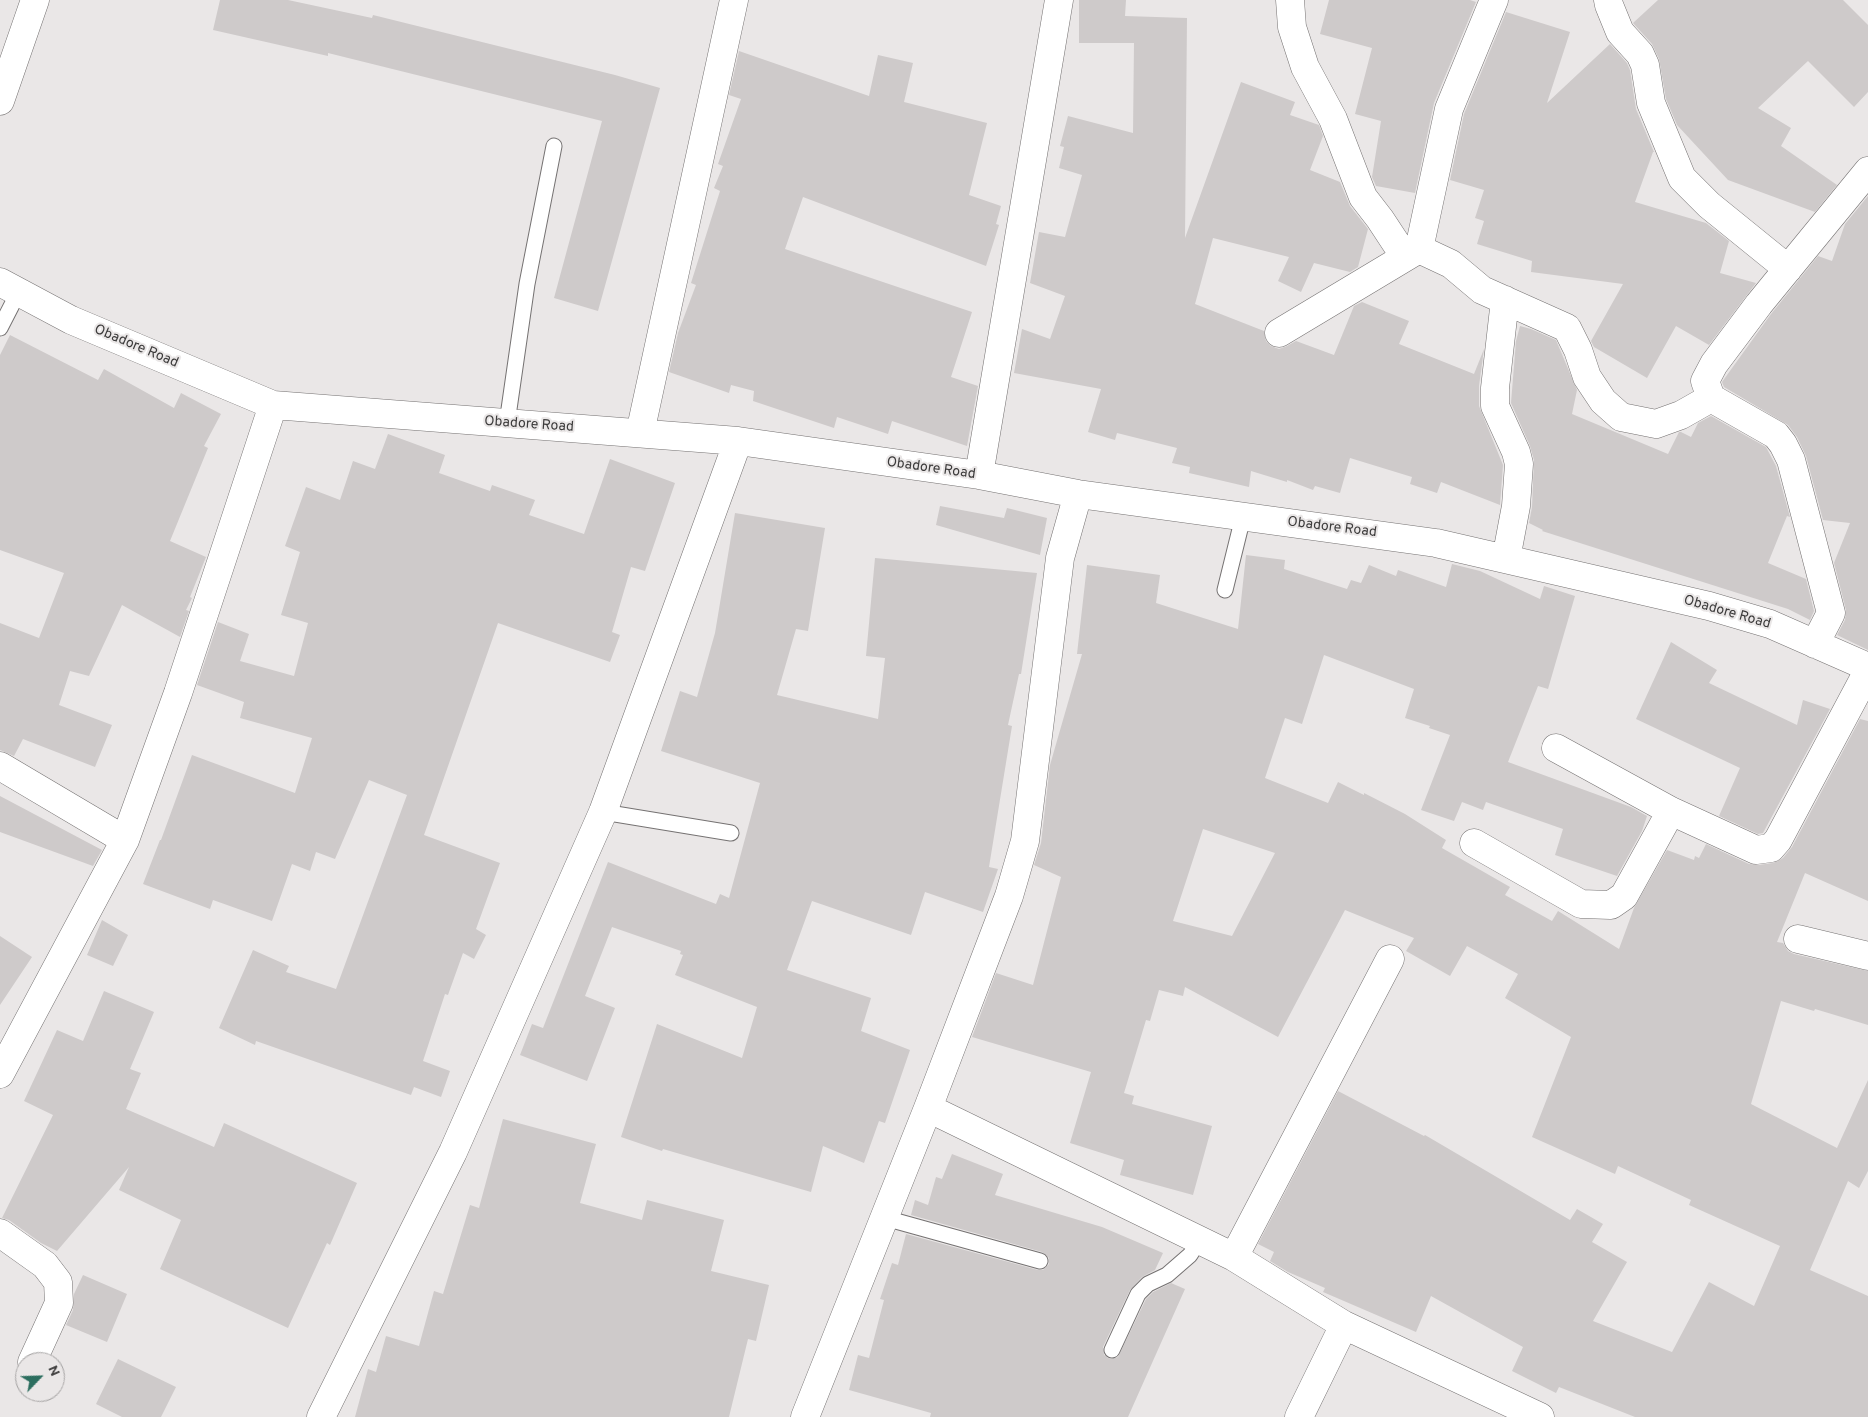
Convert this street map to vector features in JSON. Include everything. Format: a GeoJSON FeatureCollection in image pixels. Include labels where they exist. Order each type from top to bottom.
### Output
{"type":"FeatureCollection","features":[{"type":"Feature","properties":{"kind":"street"},"geometry":{"type":"LineString","coordinates":[[0,101],[35,0]]}},
{"type":"Feature","properties":{"kind":"street"},"geometry":{"type":"LineString","coordinates":[[640,434],[734,0]]}},
{"type":"Feature","properties":{"kind":"street"},"geometry":{"type":"LineString","coordinates":[[979,475],[1059,0]]}},
{"type":"Feature","properties":{"kind":"street"},"geometry":{"type":"LineString","coordinates":[[1290,0],[1292,27],[1305,67],[1333,119],[1362,197],[1412,253],[1451,264],[1482,290],[1567,328],[1578,350],[1588,378],[1603,402],[1621,417],[1656,424],[1681,415],[1711,398]]}},
{"type":"Feature","properties":{"kind":"street"},"geometry":{"type":"LineString","coordinates":[[1278,333],[1412,253],[1449,109],[1494,0]]}},
{"type":"Feature","properties":{"kind":"street"},"geometry":{"type":"LineString","coordinates":[[1604,2],[1620,32],[1640,54],[1645,65],[1651,103],[1682,178],[1709,205],[1788,269]]}},
{"type":"Feature","properties":{"kind":"street"},"geometry":{"type":"LineString","coordinates":[[1815,644],[1831,612],[1791,460],[1776,435],[1711,398],[1705,382],[1714,364],[1868,171]]}},
{"type":"Feature","properties":{"kind":"street","name":"Obadore Road"},"geometry":{"type":"LineString","coordinates":[[9,287],[71,320],[273,404],[738,441],[979,475],[1078,494],[1436,543],[1709,606],[1770,624],[1868,667]]}},
{"type":"Feature","properties":{"kind":"street"},"geometry":{"type":"LineString","coordinates":[[1505,300],[1495,388],[1495,406],[1516,452],[1519,464],[1516,506],[1506,559]]}},
{"type":"Feature","properties":{"kind":"street"},"geometry":{"type":"LineString","coordinates":[[0,1074],[126,840],[178,694],[273,404]]}},
{"type":"Feature","properties":{"kind":"street"},"geometry":{"type":"LineString","coordinates":[[321,1417],[453,1152],[603,812],[738,441]]}},
{"type":"Feature","properties":{"kind":"street"},"geometry":{"type":"LineString","coordinates":[[805,1417],[885,1218],[1009,896],[1025,841],[1060,558],[1078,494]]}},
{"type":"Feature","properties":{"kind":"street"},"geometry":{"type":"LineString","coordinates":[[1556,748],[1671,811],[1756,850],[1770,848],[1778,840],[1868,671]]}},
{"type":"Feature","properties":{"kind":"street"},"geometry":{"type":"LineString","coordinates":[[0,766],[126,840]]}},
{"type":"Feature","properties":{"kind":"street"},"geometry":{"type":"LineString","coordinates":[[1474,843],[1581,904],[1611,905],[1624,896],[1671,811]]}},
{"type":"Feature","properties":{"kind":"street"},"geometry":{"type":"LineString","coordinates":[[1798,939],[1868,956]]}},
{"type":"Feature","properties":{"kind":"street"},"geometry":{"type":"LineString","coordinates":[[1234,1258],[1390,959]]}},
{"type":"Feature","properties":{"kind":"street"},"geometry":{"type":"LineString","coordinates":[[928,1108],[1234,1258],[1344,1325],[1540,1417]]}},
{"type":"Feature","properties":{"kind":"street"},"geometry":{"type":"LineString","coordinates":[[0,1233],[45,1265],[58,1282],[59,1302],[36,1352]]}},
{"type":"Feature","properties":{"kind":"street"},"geometry":{"type":"LineString","coordinates":[[1299,1417],[1344,1325]]}},
{"type":"Feature","properties":{"kind":"lane"},"geometry":{"type":"LineString","coordinates":[[507,423],[527,284],[554,146]]}},
{"type":"Feature","properties":{"kind":"lane"},"geometry":{"type":"LineString","coordinates":[[0,328],[9,287]]}},
{"type":"Feature","properties":{"kind":"lane"},"geometry":{"type":"LineString","coordinates":[[1225,590],[1243,517]]}},
{"type":"Feature","properties":{"kind":"lane"},"geometry":{"type":"LineString","coordinates":[[603,812],[731,832]]}},
{"type":"Feature","properties":{"kind":"lane"},"geometry":{"type":"LineString","coordinates":[[885,1218],[1040,1261]]}},
{"type":"Feature","properties":{"kind":"lane"},"geometry":{"type":"LineString","coordinates":[[1112,1350],[1138,1294],[1148,1284],[1167,1275],[1190,1255],[1199,1241]]}},
{"type":"Feature","properties":{"kind":"building"},"geometry":{"type":"Polygon","coordinates":[[[220,0],[288,0],[372,18],[373,15],[615,75],[660,88],[598,311],[554,298],[602,121],[328,53],[328,56],[213,30],[220,0]]]}},
{"type":"Feature","properties":{"kind":"building"},"geometry":{"type":"Polygon","coordinates":[[[1079,0],[1126,0],[1125,16],[1187,18],[1185,238],[1241,82],[1295,102],[1290,115],[1319,125],[1323,136],[1310,170],[1340,182],[1350,206],[1368,229],[1358,267],[1350,272],[1314,263],[1301,292],[1278,281],[1289,257],[1213,238],[1195,304],[1264,331],[1266,341],[1271,346],[1279,349],[1296,341],[1334,355],[1354,306],[1362,302],[1409,321],[1399,344],[1474,374],[1484,349],[1479,386],[1479,406],[1503,465],[1500,505],[1441,482],[1437,493],[1410,484],[1412,477],[1350,458],[1340,493],[1315,486],[1313,490],[1287,480],[1287,482],[1251,471],[1249,487],[1189,473],[1190,467],[1172,463],[1177,448],[1117,433],[1115,440],[1088,432],[1101,389],[1014,373],[1022,329],[1050,339],[1065,296],[1030,283],[1039,232],[1065,237],[1082,175],[1059,168],[1064,147],[1060,146],[1068,116],[1133,133],[1134,43],[1079,43],[1079,0]]]}},
{"type":"Feature","properties":{"kind":"building"},"geometry":{"type":"Polygon","coordinates":[[[1329,0],[1470,0],[1476,2],[1434,103],[1415,193],[1376,186],[1372,177],[1381,121],[1355,114],[1372,48],[1320,34],[1329,0]]]}},
{"type":"Feature","properties":{"kind":"building"},"geometry":{"type":"Polygon","coordinates":[[[1658,0],[1843,0],[1868,25],[1868,92],[1854,107],[1808,61],[1758,108],[1791,128],[1781,146],[1837,185],[1815,212],[1728,180],[1677,125],[1666,99],[1659,59],[1652,44],[1633,23],[1658,0]]]}},
{"type":"Feature","properties":{"kind":"building"},"geometry":{"type":"Polygon","coordinates":[[[1506,12],[1570,32],[1547,103],[1610,44],[1627,63],[1630,70],[1636,109],[1654,152],[1635,202],[1706,223],[1729,241],[1720,273],[1756,283],[1709,345],[1676,326],[1647,378],[1594,347],[1591,341],[1623,284],[1531,272],[1532,261],[1477,244],[1484,221],[1475,218],[1484,190],[1450,180],[1464,114],[1506,12]]]}},
{"type":"Feature","properties":{"kind":"building"},"geometry":{"type":"Polygon","coordinates":[[[739,51],[869,96],[878,55],[913,63],[904,102],[987,123],[969,195],[1001,206],[996,224],[999,225],[986,266],[803,197],[785,249],[972,312],[951,377],[978,386],[967,446],[892,421],[888,434],[837,417],[834,428],[753,401],[754,391],[731,385],[729,393],[669,372],[678,333],[696,285],[691,283],[720,191],[714,188],[723,166],[718,164],[741,99],[729,95],[739,51]]]}},
{"type":"Feature","properties":{"kind":"building"},"geometry":{"type":"Polygon","coordinates":[[[1868,196],[1868,650],[1837,635],[1845,620],[1846,610],[1834,563],[1850,523],[1823,520],[1806,456],[1797,437],[1788,425],[1724,387],[1722,382],[1771,314],[1818,256],[1832,261],[1845,224],[1868,196]]]}},
{"type":"Feature","properties":{"kind":"building"},"geometry":{"type":"Polygon","coordinates":[[[1520,326],[1556,340],[1577,390],[1572,414],[1668,454],[1679,432],[1691,437],[1698,423],[1711,416],[1766,447],[1776,466],[1790,517],[1787,516],[1768,563],[1806,579],[1814,611],[1810,620],[1788,609],[1542,531],[1529,523],[1532,507],[1534,460],[1530,446],[1511,403],[1516,341],[1520,326]]]}},
{"type":"Feature","properties":{"kind":"building"},"geometry":{"type":"Polygon","coordinates":[[[10,335],[98,380],[104,369],[174,408],[181,393],[221,414],[204,446],[208,448],[170,541],[206,557],[190,597],[192,598],[186,610],[189,611],[180,637],[122,605],[89,676],[70,671],[59,705],[112,725],[95,767],[23,739],[14,756],[0,750],[0,623],[39,638],[64,573],[0,550],[0,355],[10,335]]]}},
{"type":"Feature","properties":{"kind":"building"},"geometry":{"type":"Polygon","coordinates":[[[388,434],[445,455],[439,473],[490,491],[492,485],[535,500],[529,515],[584,534],[610,459],[675,483],[645,571],[631,567],[612,632],[620,635],[610,662],[498,623],[424,835],[500,863],[476,929],[486,935],[474,959],[463,953],[448,995],[445,994],[423,1061],[450,1071],[441,1097],[414,1087],[411,1095],[256,1041],[255,1045],[219,1028],[253,950],[289,966],[286,972],[336,989],[407,795],[369,780],[335,859],[316,852],[310,871],[292,864],[272,921],[213,900],[210,909],[143,884],[192,755],[295,793],[312,738],[240,718],[244,702],[197,685],[218,622],[249,634],[240,661],[294,676],[308,623],[281,615],[300,552],[285,546],[306,487],[340,500],[353,461],[375,469],[388,434]]]}},
{"type":"Feature","properties":{"kind":"building"},"geometry":{"type":"Polygon","coordinates":[[[940,506],[1004,518],[1007,508],[1047,518],[1040,555],[936,525],[940,506]]]}},
{"type":"Feature","properties":{"kind":"building"},"geometry":{"type":"Polygon","coordinates":[[[735,513],[825,528],[808,631],[796,629],[777,695],[878,719],[885,658],[866,656],[875,558],[1037,573],[1021,674],[1019,674],[1008,725],[1012,726],[989,867],[998,869],[983,912],[925,892],[911,935],[812,901],[787,970],[871,998],[861,1031],[910,1050],[885,1123],[879,1121],[864,1163],[823,1146],[811,1192],[663,1149],[662,1151],[621,1137],[657,1024],[742,1058],[757,1007],[675,975],[683,955],[680,954],[681,951],[612,927],[585,996],[615,1008],[587,1081],[520,1055],[532,1024],[543,1028],[608,862],[716,904],[720,894],[729,898],[760,783],[661,751],[680,691],[697,697],[715,633],[735,513]]]}},
{"type":"Feature","properties":{"kind":"building"},"geometry":{"type":"Polygon","coordinates":[[[1246,555],[1285,560],[1284,569],[1347,589],[1351,580],[1361,583],[1369,565],[1396,576],[1398,570],[1446,587],[1452,564],[1480,571],[1540,599],[1544,586],[1575,596],[1548,689],[1538,686],[1508,762],[1631,807],[1647,816],[1642,831],[1617,876],[1555,855],[1563,829],[1486,802],[1483,810],[1462,802],[1454,821],[1421,810],[1450,735],[1405,718],[1414,689],[1324,655],[1302,724],[1285,718],[1265,778],[1328,803],[1338,782],[1364,795],[1364,793],[1405,814],[1446,840],[1442,848],[1510,887],[1505,895],[1552,921],[1558,911],[1619,949],[1634,908],[1667,850],[1694,860],[1695,856],[1699,858],[1706,844],[1749,864],[1758,865],[1773,863],[1783,858],[1792,847],[1860,719],[1868,721],[1868,901],[1805,873],[1777,942],[1783,943],[1788,951],[1794,954],[1868,971],[1868,1025],[1781,1001],[1751,1104],[1837,1148],[1868,1080],[1868,1171],[1859,1188],[1848,1181],[1810,1270],[1868,1296],[1868,1417],[1635,1417],[1559,1387],[1556,1393],[1512,1371],[1523,1347],[1431,1296],[1416,1332],[1323,1292],[1325,1288],[1288,1272],[1270,1261],[1274,1252],[1258,1244],[1338,1091],[1425,1135],[1570,1220],[1577,1209],[1603,1224],[1592,1242],[1627,1262],[1593,1321],[1672,1352],[1709,1282],[1754,1306],[1780,1246],[1689,1205],[1691,1200],[1618,1166],[1615,1174],[1532,1137],[1571,1037],[1505,998],[1518,974],[1467,946],[1450,976],[1406,951],[1414,938],[1345,910],[1278,1037],[1185,987],[1183,996],[1159,990],[1150,1021],[1146,1020],[1124,1093],[1134,1096],[1132,1104],[1212,1126],[1193,1195],[1120,1175],[1124,1160],[1070,1143],[1091,1072],[972,1037],[996,973],[1033,985],[1061,877],[1034,865],[1041,843],[1050,765],[1082,654],[1077,654],[1087,565],[1160,575],[1156,603],[1238,629],[1246,555]],[[1203,829],[1173,921],[1232,936],[1275,853],[1203,829]]]}},
{"type":"Feature","properties":{"kind":"building"},"geometry":{"type":"Polygon","coordinates":[[[1671,642],[1717,670],[1709,683],[1797,725],[1803,700],[1830,709],[1763,833],[1758,834],[1719,816],[1740,768],[1636,719],[1671,642]]]}},
{"type":"Feature","properties":{"kind":"building"},"geometry":{"type":"Polygon","coordinates":[[[0,796],[102,850],[93,866],[0,832],[0,796]]]}},
{"type":"Feature","properties":{"kind":"building"},"geometry":{"type":"Polygon","coordinates":[[[102,920],[128,935],[113,966],[87,955],[102,920]]]}},
{"type":"Feature","properties":{"kind":"building"},"geometry":{"type":"Polygon","coordinates":[[[0,936],[32,957],[0,1005],[0,936]]]}},
{"type":"Feature","properties":{"kind":"building"},"geometry":{"type":"Polygon","coordinates":[[[104,991],[154,1012],[130,1069],[141,1073],[126,1109],[214,1147],[224,1123],[357,1183],[330,1245],[327,1243],[288,1328],[160,1269],[181,1220],[119,1190],[129,1167],[57,1251],[41,1243],[9,1220],[2,1218],[53,1115],[24,1101],[57,1030],[83,1041],[104,991]]]}},
{"type":"Feature","properties":{"kind":"building"},"geometry":{"type":"Polygon","coordinates":[[[503,1119],[596,1144],[580,1203],[642,1220],[647,1200],[724,1220],[711,1271],[769,1285],[756,1341],[748,1339],[729,1417],[355,1417],[368,1369],[376,1372],[386,1336],[419,1346],[434,1291],[443,1294],[470,1205],[479,1208],[503,1119]]]}},
{"type":"Feature","properties":{"kind":"building"},"geometry":{"type":"Polygon","coordinates":[[[952,1154],[1003,1174],[995,1195],[1102,1227],[1163,1253],[1155,1270],[1142,1277],[1130,1290],[1103,1347],[1104,1355],[1108,1358],[1118,1357],[1146,1299],[1153,1292],[1171,1283],[1185,1289],[1128,1417],[930,1417],[931,1413],[849,1390],[858,1355],[869,1358],[884,1300],[880,1299],[892,1263],[898,1265],[906,1234],[1038,1270],[1043,1270],[1049,1264],[1049,1258],[1042,1252],[911,1215],[915,1200],[928,1205],[936,1177],[942,1179],[952,1154]]]}},
{"type":"Feature","properties":{"kind":"building"},"geometry":{"type":"Polygon","coordinates":[[[83,1275],[127,1294],[107,1342],[66,1325],[73,1310],[74,1294],[83,1275]]]}},
{"type":"Feature","properties":{"kind":"building"},"geometry":{"type":"Polygon","coordinates":[[[118,1359],[176,1387],[161,1417],[122,1417],[96,1404],[118,1359]]]}}]}
